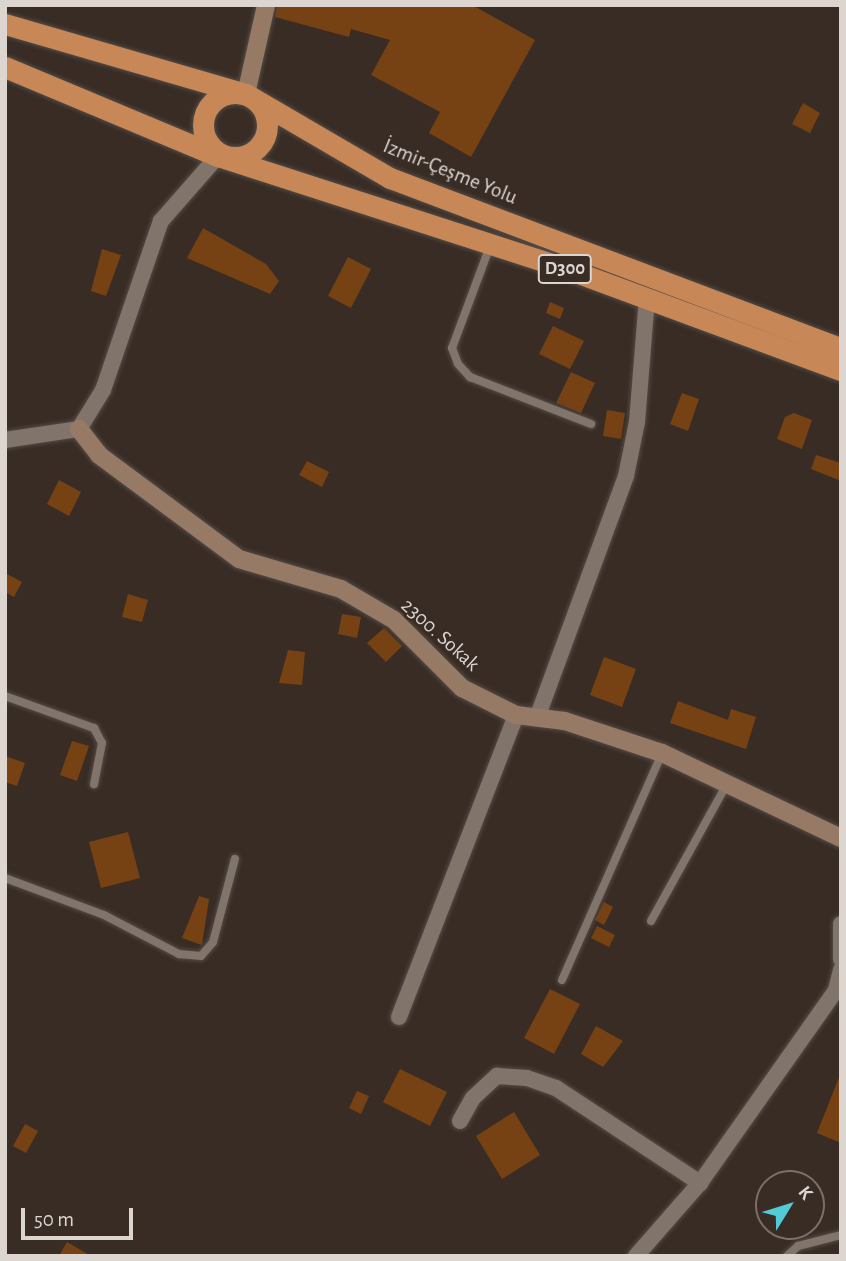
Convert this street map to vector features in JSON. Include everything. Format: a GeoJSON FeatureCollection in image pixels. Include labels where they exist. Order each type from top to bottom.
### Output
{"type":"FeatureCollection","features":[{"type":"Feature","properties":{"kind":"highway","name":"İzmir-Çeşme Yolu"},"geometry":{"type":"LineString","coordinates":[[5,24],[246,94],[390,178],[841,348]]}},
{"type":"Feature","properties":{"kind":"highway","name":"D300"},"geometry":{"type":"LineString","coordinates":[[5,67],[218,156],[647,298],[841,370]]}},
{"type":"Feature","properties":{"kind":"highway"},"geometry":{"type":"LineString","coordinates":[[246,94],[266,112],[267,132],[246,154],[218,156],[204,131],[207,110],[222,95],[246,94]]}},
{"type":"Feature","properties":{"kind":"street"},"geometry":{"type":"LineString","coordinates":[[246,94],[266,5]]}},
{"type":"Feature","properties":{"kind":"street"},"geometry":{"type":"LineString","coordinates":[[5,440],[79,429],[103,390],[161,221],[218,156]]}},
{"type":"Feature","properties":{"kind":"street"},"geometry":{"type":"LineString","coordinates":[[537,718],[626,476],[638,422],[647,298]]}},
{"type":"Feature","properties":{"kind":"street","name":"2300. Sokak"},"geometry":{"type":"LineString","coordinates":[[79,429],[99,454],[239,559],[341,589],[394,620],[462,688],[516,715],[537,718],[662,753],[841,838]]}},
{"type":"Feature","properties":{"kind":"street"},"geometry":{"type":"LineString","coordinates":[[399,1017],[516,715]]}},
{"type":"Feature","properties":{"kind":"street"},"geometry":{"type":"LineString","coordinates":[[841,924],[841,959]]}},
{"type":"Feature","properties":{"kind":"street"},"geometry":{"type":"LineString","coordinates":[[636,1256],[700,1183],[836,990],[841,970]]}},
{"type":"Feature","properties":{"kind":"street"},"geometry":{"type":"LineString","coordinates":[[460,1121],[473,1098],[497,1076],[527,1078],[556,1088],[700,1183]]}},
{"type":"Feature","properties":{"kind":"lane"},"geometry":{"type":"LineString","coordinates":[[490,246],[452,348],[458,364],[470,377],[591,424]]}},
{"type":"Feature","properties":{"kind":"lane"},"geometry":{"type":"LineString","coordinates":[[5,696],[94,728],[102,743],[94,784]]}},
{"type":"Feature","properties":{"kind":"lane"},"geometry":{"type":"LineString","coordinates":[[562,980],[662,753]]}},
{"type":"Feature","properties":{"kind":"lane"},"geometry":{"type":"LineString","coordinates":[[651,921],[727,784]]}},
{"type":"Feature","properties":{"kind":"lane"},"geometry":{"type":"LineString","coordinates":[[5,878],[104,915],[179,954],[201,956],[213,942],[235,859]]}},
{"type":"Feature","properties":{"kind":"lane"},"geometry":{"type":"LineString","coordinates":[[787,1256],[798,1246],[841,1235]]}},
{"type":"Feature","properties":{"kind":"building"},"geometry":{"type":"Polygon","coordinates":[[[277,5],[472,5],[535,40],[471,157],[429,133],[440,112],[371,75],[390,40],[351,29],[349,37],[275,17],[277,5]]]}},
{"type":"Feature","properties":{"kind":"building"},"geometry":{"type":"Polygon","coordinates":[[[803,103],[820,113],[810,133],[792,124],[803,103]]]}},
{"type":"Feature","properties":{"kind":"building"},"geometry":{"type":"Polygon","coordinates":[[[203,228],[266,264],[279,281],[270,294],[187,258],[203,228]]]}},
{"type":"Feature","properties":{"kind":"building"},"geometry":{"type":"Polygon","coordinates":[[[102,249],[121,255],[106,296],[91,291],[102,249]]]}},
{"type":"Feature","properties":{"kind":"building"},"geometry":{"type":"Polygon","coordinates":[[[348,257],[371,269],[351,308],[328,296],[348,257]]]}},
{"type":"Feature","properties":{"kind":"building"},"geometry":{"type":"Polygon","coordinates":[[[550,302],[564,308],[560,319],[546,313],[550,302]]]}},
{"type":"Feature","properties":{"kind":"building"},"geometry":{"type":"Polygon","coordinates":[[[553,326],[584,341],[570,369],[539,354],[553,326]]]}},
{"type":"Feature","properties":{"kind":"building"},"geometry":{"type":"Polygon","coordinates":[[[571,372],[595,383],[581,413],[556,403],[571,372]]]}},
{"type":"Feature","properties":{"kind":"building"},"geometry":{"type":"Polygon","coordinates":[[[682,393],[699,399],[688,431],[670,424],[682,393]]]}},
{"type":"Feature","properties":{"kind":"building"},"geometry":{"type":"Polygon","coordinates":[[[607,410],[625,413],[621,439],[603,436],[607,410]]]}},
{"type":"Feature","properties":{"kind":"building"},"geometry":{"type":"Polygon","coordinates":[[[794,413],[812,420],[802,449],[777,439],[785,417],[794,413]]]}},
{"type":"Feature","properties":{"kind":"building"},"geometry":{"type":"Polygon","coordinates":[[[816,455],[841,463],[841,481],[811,469],[816,455]]]}},
{"type":"Feature","properties":{"kind":"building"},"geometry":{"type":"Polygon","coordinates":[[[307,461],[329,472],[322,487],[299,475],[307,461]]]}},
{"type":"Feature","properties":{"kind":"building"},"geometry":{"type":"Polygon","coordinates":[[[59,480],[81,492],[69,516],[47,504],[59,480]]]}},
{"type":"Feature","properties":{"kind":"building"},"geometry":{"type":"Polygon","coordinates":[[[5,573],[22,582],[14,597],[5,592],[5,573]]]}},
{"type":"Feature","properties":{"kind":"building"},"geometry":{"type":"Polygon","coordinates":[[[128,594],[148,600],[142,622],[122,617],[128,594]]]}},
{"type":"Feature","properties":{"kind":"building"},"geometry":{"type":"Polygon","coordinates":[[[342,614],[361,617],[357,638],[338,634],[342,614]]]}},
{"type":"Feature","properties":{"kind":"building"},"geometry":{"type":"Polygon","coordinates":[[[384,628],[402,646],[386,662],[367,643],[384,628]]]}},
{"type":"Feature","properties":{"kind":"building"},"geometry":{"type":"Polygon","coordinates":[[[288,650],[305,652],[302,685],[279,683],[288,650]]]}},
{"type":"Feature","properties":{"kind":"building"},"geometry":{"type":"Polygon","coordinates":[[[604,657],[636,669],[622,707],[590,695],[604,657]]]}},
{"type":"Feature","properties":{"kind":"building"},"geometry":{"type":"Polygon","coordinates":[[[678,701],[728,720],[731,709],[756,717],[746,749],[670,723],[678,701]]]}},
{"type":"Feature","properties":{"kind":"building"},"geometry":{"type":"Polygon","coordinates":[[[72,741],[89,746],[77,781],[60,775],[72,741]]]}},
{"type":"Feature","properties":{"kind":"building"},"geometry":{"type":"Polygon","coordinates":[[[5,756],[25,763],[17,786],[5,782],[5,756]]]}},
{"type":"Feature","properties":{"kind":"building"},"geometry":{"type":"Polygon","coordinates":[[[128,832],[140,878],[101,888],[89,842],[128,832]]]}},
{"type":"Feature","properties":{"kind":"building"},"geometry":{"type":"Polygon","coordinates":[[[199,896],[209,899],[202,945],[182,938],[199,896]]]}},
{"type":"Feature","properties":{"kind":"building"},"geometry":{"type":"Polygon","coordinates":[[[604,902],[613,907],[604,925],[595,920],[604,902]]]}},
{"type":"Feature","properties":{"kind":"building"},"geometry":{"type":"Polygon","coordinates":[[[597,926],[615,935],[609,947],[591,938],[597,926]]]}},
{"type":"Feature","properties":{"kind":"building"},"geometry":{"type":"Polygon","coordinates":[[[550,989],[580,1004],[554,1054],[524,1038],[550,989]]]}},
{"type":"Feature","properties":{"kind":"building"},"geometry":{"type":"Polygon","coordinates":[[[596,1026],[623,1041],[603,1067],[581,1054],[596,1026]]]}},
{"type":"Feature","properties":{"kind":"building"},"geometry":{"type":"Polygon","coordinates":[[[400,1069],[447,1092],[430,1126],[383,1102],[400,1069]]]}},
{"type":"Feature","properties":{"kind":"building"},"geometry":{"type":"Polygon","coordinates":[[[841,1075],[841,1143],[817,1133],[841,1075]]]}},
{"type":"Feature","properties":{"kind":"building"},"geometry":{"type":"Polygon","coordinates":[[[357,1091],[369,1096],[361,1114],[349,1108],[357,1091]]]}},
{"type":"Feature","properties":{"kind":"building"},"geometry":{"type":"Polygon","coordinates":[[[514,1112],[540,1155],[502,1179],[476,1136],[514,1112]]]}},
{"type":"Feature","properties":{"kind":"building"},"geometry":{"type":"Polygon","coordinates":[[[25,1124],[38,1131],[26,1153],[13,1146],[25,1124]]]}},
{"type":"Feature","properties":{"kind":"building"},"geometry":{"type":"Polygon","coordinates":[[[67,1242],[91,1256],[59,1256],[67,1242]]]}}]}
